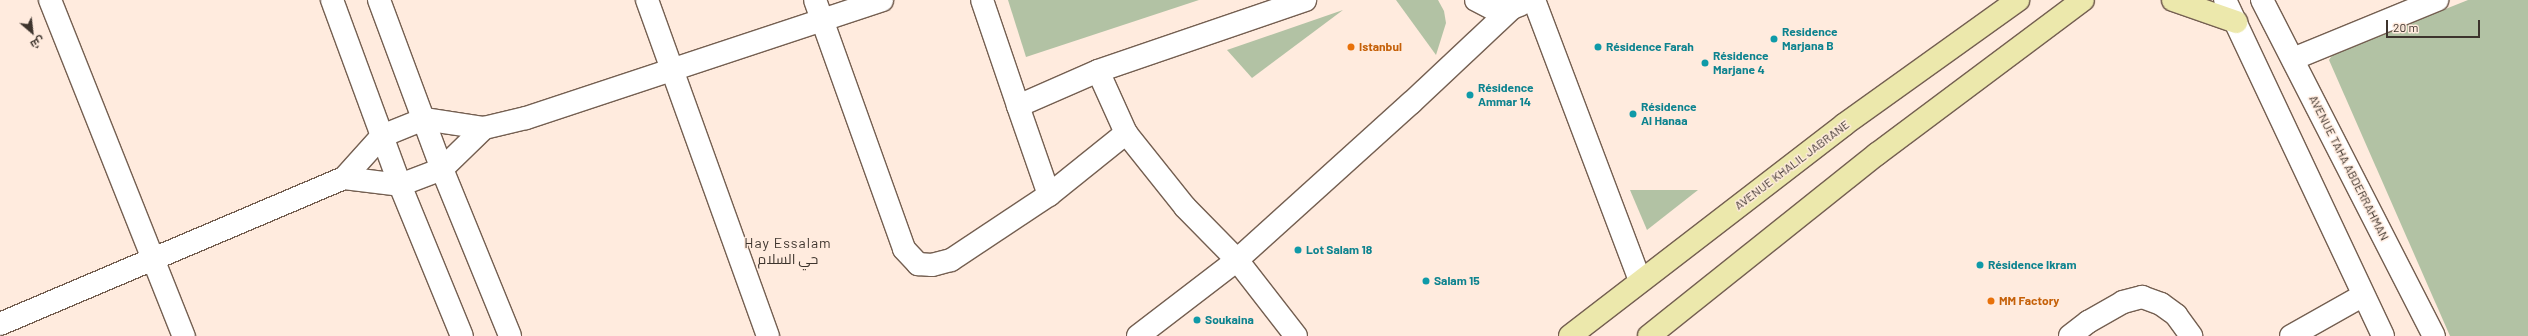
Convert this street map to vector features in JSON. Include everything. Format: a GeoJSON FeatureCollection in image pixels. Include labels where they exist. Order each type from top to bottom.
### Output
{"type":"FeatureCollection","features":[{"type":"Feature","properties":{"kind":"main road","name":"AVENUE KHALIL JABRANE"},"geometry":{"type":"LineString","coordinates":[[1570,336],[1845,124],[2018,0]]}},
{"type":"Feature","properties":{"kind":"main road"},"geometry":{"type":"LineString","coordinates":[[1649,336],[1877,154],[2083,0]]}},
{"type":"Feature","properties":{"kind":"main road"},"geometry":{"type":"LineString","coordinates":[[2173,0],[2236,22]]}},
{"type":"Feature","properties":{"kind":"street"},"geometry":{"type":"LineString","coordinates":[[50,0],[125,188],[152,261],[184,336]]}},
{"type":"Feature","properties":{"kind":"street"},"geometry":{"type":"LineString","coordinates":[[332,0],[400,185],[462,336]]}},
{"type":"Feature","properties":{"kind":"street"},"geometry":{"type":"LineString","coordinates":[[379,0],[442,169],[510,336]]}},
{"type":"Feature","properties":{"kind":"street"},"geometry":{"type":"LineString","coordinates":[[647,0],[768,336]]}},
{"type":"Feature","properties":{"kind":"street"},"geometry":{"type":"LineString","coordinates":[[0,324],[152,261],[344,178],[382,136],[424,119],[484,128],[526,118],[673,72],[819,10],[882,0]]}},
{"type":"Feature","properties":{"kind":"street"},"geometry":{"type":"LineString","coordinates":[[982,0],[1049,195]]}},
{"type":"Feature","properties":{"kind":"street"},"geometry":{"type":"LineString","coordinates":[[1018,106],[1098,71],[1305,0]]}},
{"type":"Feature","properties":{"kind":"street"},"geometry":{"type":"LineString","coordinates":[[1476,0],[1494,9],[1533,4]]}},
{"type":"Feature","properties":{"kind":"street"},"geometry":{"type":"LineString","coordinates":[[2225,0],[2362,296],[2383,336]]}},
{"type":"Feature","properties":{"kind":"street","name":"AVENUE TAHA ABDERRAHMAN"},"geometry":{"type":"LineString","coordinates":[[2262,0],[2434,336]]}},
{"type":"Feature","properties":{"kind":"street"},"geometry":{"type":"LineString","coordinates":[[2293,58],[2437,0]]}},
{"type":"Feature","properties":{"kind":"street"},"geometry":{"type":"LineString","coordinates":[[1138,336],[1237,260],[1411,103],[1533,4]]}},
{"type":"Feature","properties":{"kind":"street"},"geometry":{"type":"LineString","coordinates":[[1533,4],[1640,281]]}},
{"type":"Feature","properties":{"kind":"street"},"geometry":{"type":"LineString","coordinates":[[819,10],[904,249],[918,264],[932,265],[951,260],[1049,195],[1126,132]]}},
{"type":"Feature","properties":{"kind":"street"},"geometry":{"type":"LineString","coordinates":[[1098,71],[1126,132],[1185,207],[1237,260],[1296,336]]}},
{"type":"Feature","properties":{"kind":"street"},"geometry":{"type":"LineString","coordinates":[[344,178],[400,185],[442,169],[484,128]]}},
{"type":"Feature","properties":{"kind":"street"},"geometry":{"type":"LineString","coordinates":[[2291,336],[2362,296]]}},
{"type":"Feature","properties":{"kind":"street"},"geometry":{"type":"LineString","coordinates":[[2070,336],[2088,322],[2123,302],[2142,297],[2161,304],[2176,315],[2192,336]]}},
{"type":"Feature","properties":{"kind":"green space"},"geometry":{"type":"Polygon","coordinates":[[[1008,0],[1199,0],[1026,57],[1008,0]]]}},
{"type":"Feature","properties":{"kind":"green space"},"geometry":{"type":"Polygon","coordinates":[[[1396,0],[1438,0],[1444,11],[1446,23],[1436,55],[1396,0]]]}},
{"type":"Feature","properties":{"kind":"green space"},"geometry":{"type":"Polygon","coordinates":[[[2468,0],[2528,0],[2528,336],[2450,336],[2329,60],[2333,54],[2468,0]]]}},
{"type":"Feature","properties":{"kind":"green space"},"geometry":{"type":"Polygon","coordinates":[[[1343,10],[1252,78],[1227,50],[1343,10]]]}},
{"type":"Feature","properties":{"kind":"green space"},"geometry":{"type":"Polygon","coordinates":[[[1630,190],[1698,190],[1647,230],[1630,190]]]}},
{"type":"Feature","properties":{"kind":"place","name":"Residence Marjana B"},"geometry":{"type":"Point","coordinates":[1774,39]}},
{"type":"Feature","properties":{"kind":"place","name":"Istanbul"},"geometry":{"type":"Point","coordinates":[1351,47]}},
{"type":"Feature","properties":{"kind":"place","name":"Résidence Farah"},"geometry":{"type":"Point","coordinates":[1598,47]}},
{"type":"Feature","properties":{"kind":"place","name":"Résidence Marjane 4"},"geometry":{"type":"Point","coordinates":[1705,63]}},
{"type":"Feature","properties":{"kind":"place","name":"Résidence Ammar 14"},"geometry":{"type":"Point","coordinates":[1470,95]}},
{"type":"Feature","properties":{"kind":"place","name":"Résidence Al Hanaa"},"geometry":{"type":"Point","coordinates":[1633,114]}},
{"type":"Feature","properties":{"kind":"place","name":"Lot Salam 18"},"geometry":{"type":"Point","coordinates":[1298,250]}},
{"type":"Feature","properties":{"kind":"place","name":"Résidence Ikram"},"geometry":{"type":"Point","coordinates":[1980,265]}},
{"type":"Feature","properties":{"kind":"place","name":"Salam 15"},"geometry":{"type":"Point","coordinates":[1426,281]}},
{"type":"Feature","properties":{"kind":"place","name":"MM Factory"},"geometry":{"type":"Point","coordinates":[1991,301]}},
{"type":"Feature","properties":{"kind":"place","name":"Soukaina"},"geometry":{"type":"Point","coordinates":[1197,320]}},
{"type":"Feature","properties":{"kind":"district","name":"Hay Essalam حي السلام"},"geometry":{"type":"Point","coordinates":[788,252]}}]}
